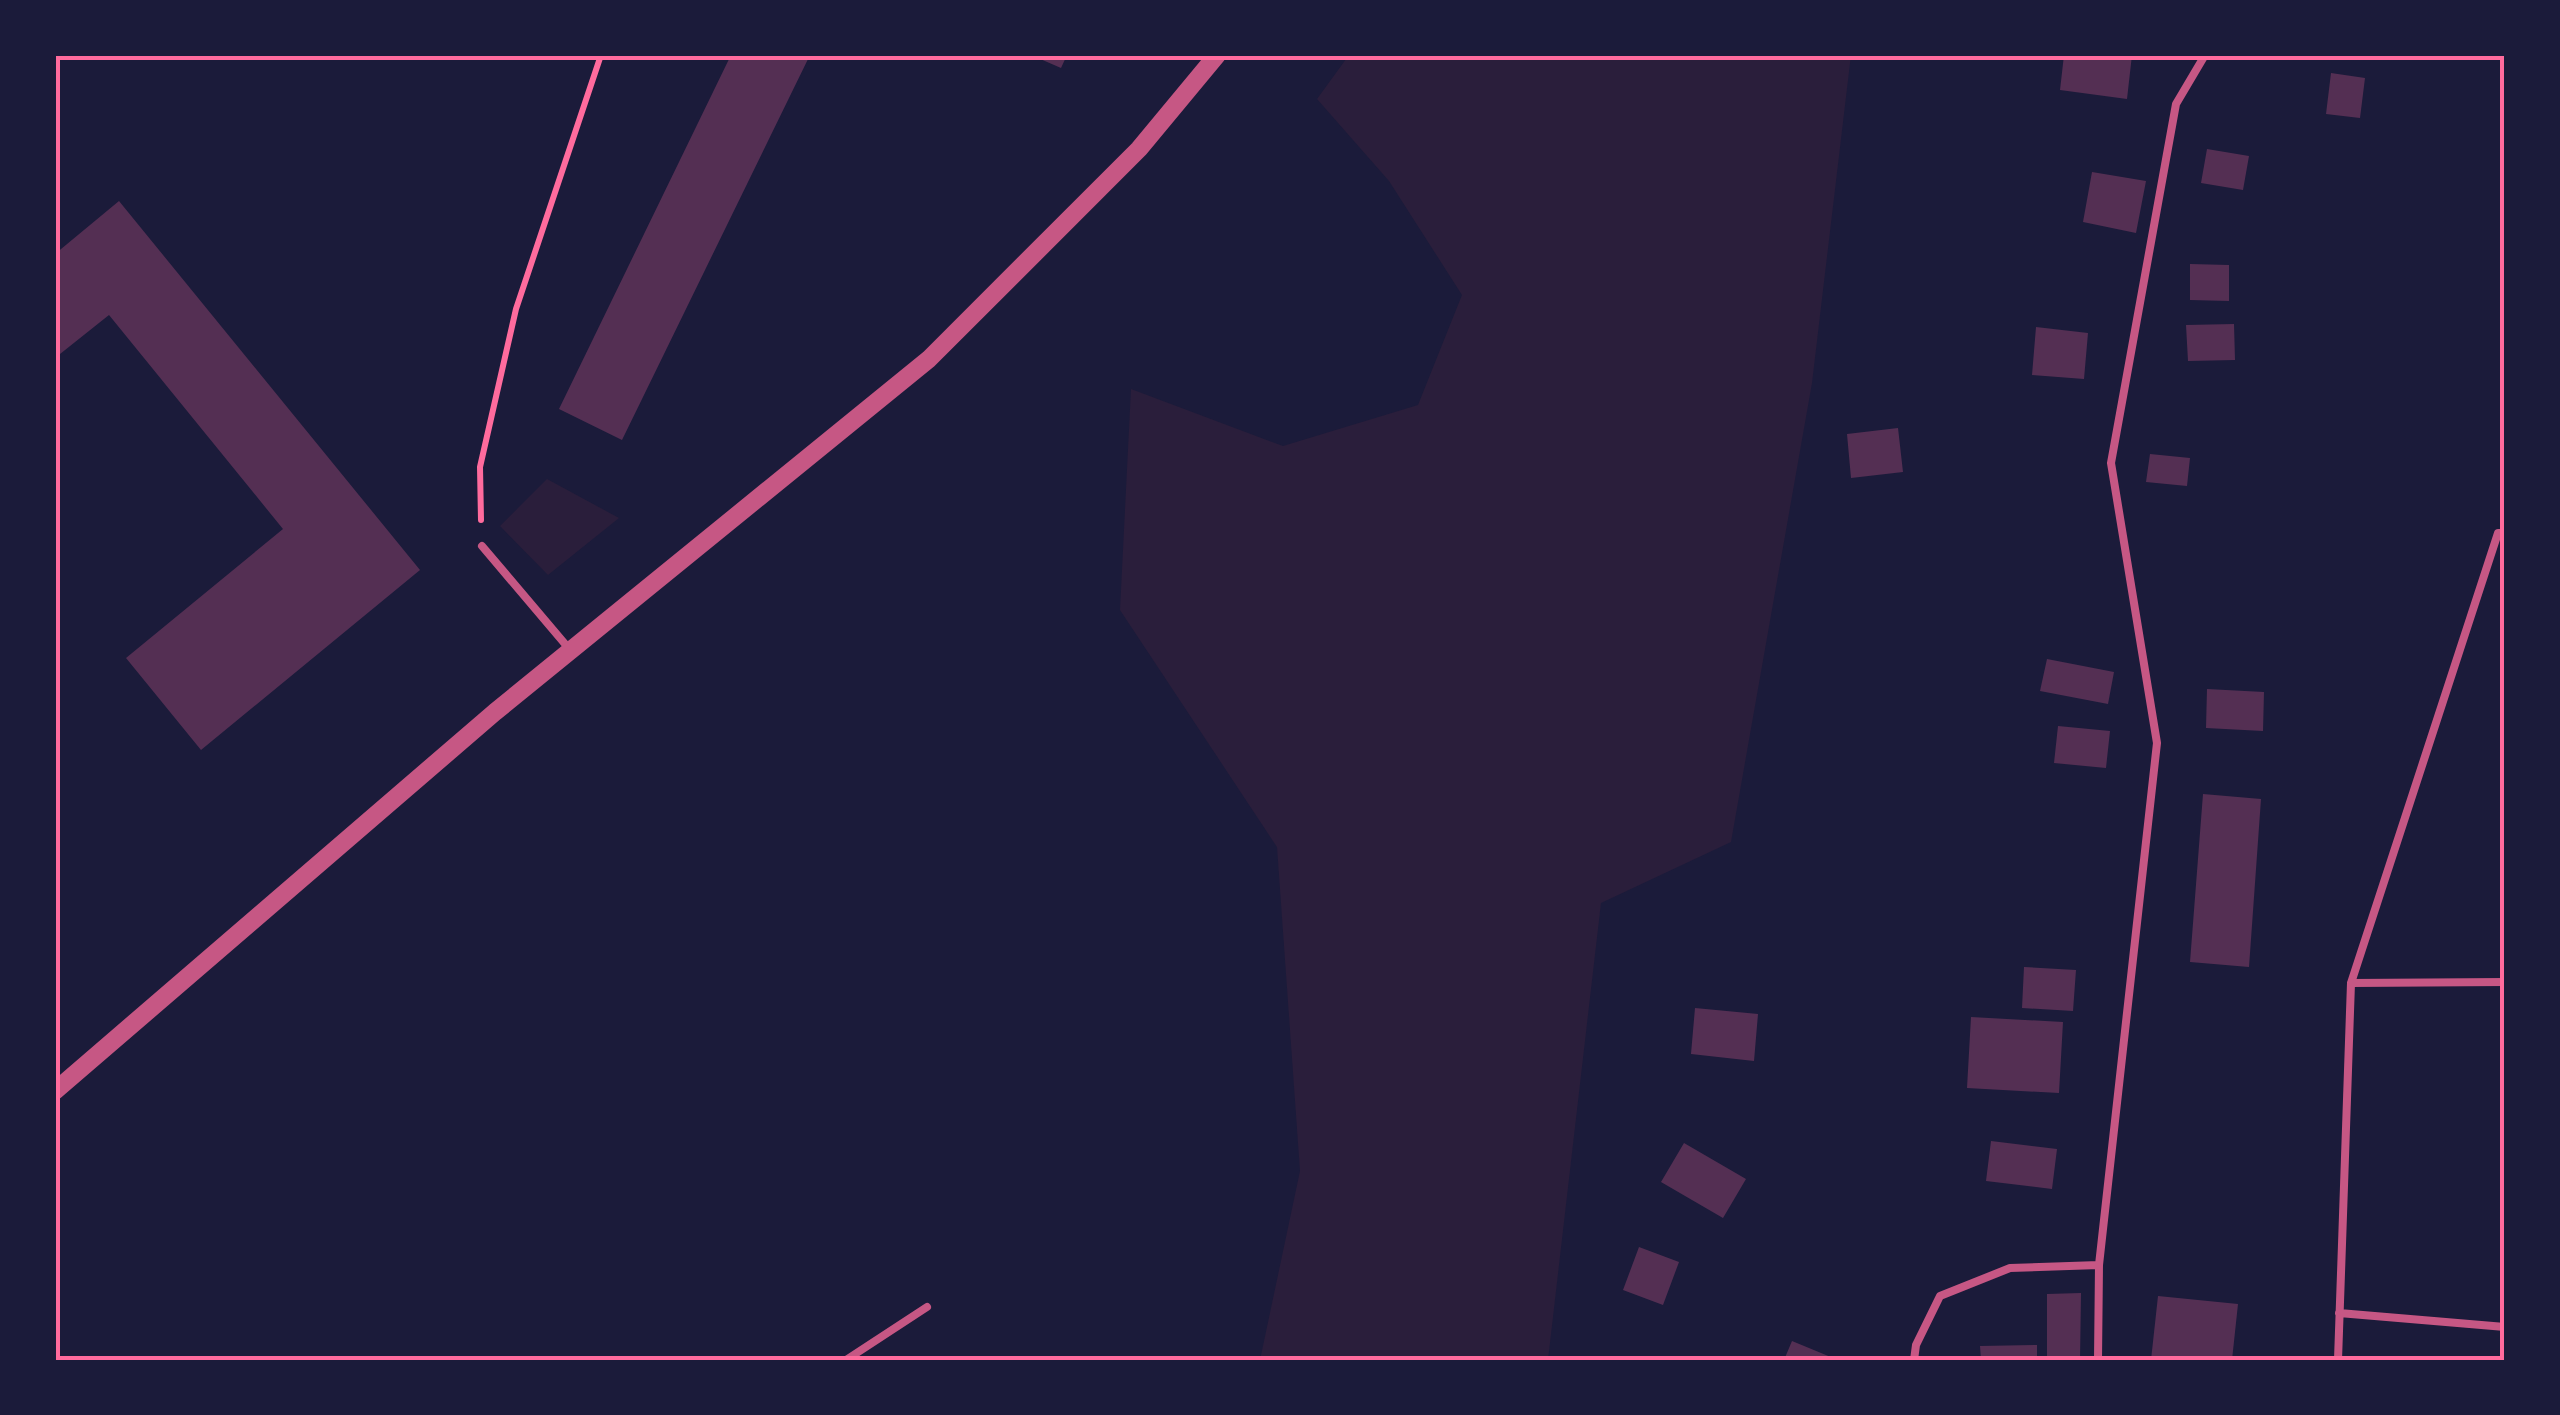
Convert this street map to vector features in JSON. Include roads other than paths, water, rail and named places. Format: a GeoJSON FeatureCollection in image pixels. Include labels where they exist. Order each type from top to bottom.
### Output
{"type":"FeatureCollection","features":[{"type":"Feature","properties":{"kind":"street"},"geometry":{"type":"LineString","coordinates":[[55,1091],[496,712],[929,359],[1139,149],[1217,55]]}},
{"type":"Feature","properties":{"kind":"lane"},"geometry":{"type":"LineString","coordinates":[[2098,1360],[2100,1265],[2157,742],[2111,463],[2176,104],[2205,55]]}},
{"type":"Feature","properties":{"kind":"lane"},"geometry":{"type":"LineString","coordinates":[[2338,1360],[2351,983],[2498,533],[2505,533]]}},
{"type":"Feature","properties":{"kind":"lane"},"geometry":{"type":"LineString","coordinates":[[482,546],[571,651]]}},
{"type":"Feature","properties":{"kind":"lane"},"geometry":{"type":"LineString","coordinates":[[2351,983],[2505,982]]}},
{"type":"Feature","properties":{"kind":"lane"},"geometry":{"type":"LineString","coordinates":[[1914,1360],[1916,1345],[1940,1296],[2010,1268],[2100,1265]]}},
{"type":"Feature","properties":{"kind":"lane"},"geometry":{"type":"LineString","coordinates":[[846,1360],[926,1307]]}},
{"type":"Feature","properties":{"kind":"lane"},"geometry":{"type":"LineString","coordinates":[[2339,1314],[2505,1327]]}}]}
